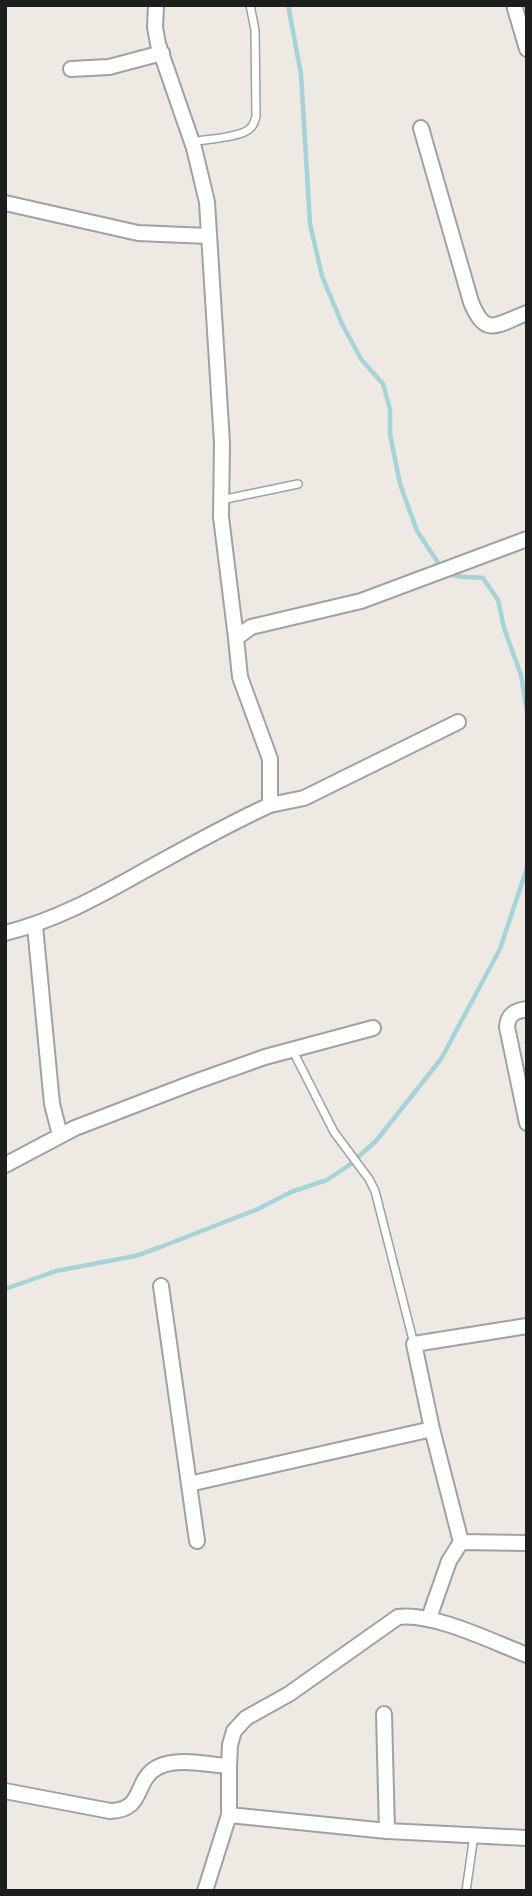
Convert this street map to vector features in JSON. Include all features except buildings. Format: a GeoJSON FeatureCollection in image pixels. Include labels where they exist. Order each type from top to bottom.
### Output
{"type":"FeatureCollection","features":[{"type":"Feature","properties":{"kind":"street"},"geometry":{"type":"LineString","coordinates":[[156,5],[155,27],[204,187],[222,443],[220,501],[240,677],[270,759],[270,805]]}},
{"type":"Feature","properties":{"kind":"street"},"geometry":{"type":"LineString","coordinates":[[514,5],[527,49]]}},
{"type":"Feature","properties":{"kind":"street"},"geometry":{"type":"LineString","coordinates":[[71,69],[109,68],[162,53]]}},
{"type":"Feature","properties":{"kind":"street"},"geometry":{"type":"LineString","coordinates":[[421,128],[471,302],[478,318],[482,324],[489,326],[527,313]]}},
{"type":"Feature","properties":{"kind":"street"},"geometry":{"type":"LineString","coordinates":[[5,203],[138,233],[208,236]]}},
{"type":"Feature","properties":{"kind":"street"},"geometry":{"type":"LineString","coordinates":[[236,638],[251,627],[361,601],[527,539]]}},
{"type":"Feature","properties":{"kind":"street"},"geometry":{"type":"LineString","coordinates":[[5,933],[35,926],[102,894],[230,823],[270,805],[304,798],[458,722]]}},
{"type":"Feature","properties":{"kind":"street"},"geometry":{"type":"LineString","coordinates":[[35,926],[52,1104],[60,1135]]}},
{"type":"Feature","properties":{"kind":"street"},"geometry":{"type":"LineString","coordinates":[[527,1009],[515,1011],[510,1016],[507,1027],[527,1123]]}},
{"type":"Feature","properties":{"kind":"street"},"geometry":{"type":"LineString","coordinates":[[5,1165],[60,1135],[192,1083],[265,1057],[373,1028]]}},
{"type":"Feature","properties":{"kind":"street"},"geometry":{"type":"LineString","coordinates":[[160,1286],[197,1541]]}},
{"type":"Feature","properties":{"kind":"street"},"geometry":{"type":"LineString","coordinates":[[429,1618],[449,1561],[461,1542],[432,1429],[414,1344],[527,1326]]}},
{"type":"Feature","properties":{"kind":"street"},"geometry":{"type":"LineString","coordinates":[[189,1484],[432,1429]]}},
{"type":"Feature","properties":{"kind":"street"},"geometry":{"type":"LineString","coordinates":[[461,1542],[527,1543]]}},
{"type":"Feature","properties":{"kind":"street"},"geometry":{"type":"LineString","coordinates":[[205,1891],[229,1815],[229,1745],[234,1731],[246,1718],[289,1694],[398,1617],[408,1615],[429,1618],[527,1655]]}},
{"type":"Feature","properties":{"kind":"street"},"geometry":{"type":"LineString","coordinates":[[384,1714],[387,1831]]}},
{"type":"Feature","properties":{"kind":"street"},"geometry":{"type":"LineString","coordinates":[[5,1791],[110,1811],[123,1810],[132,1805],[149,1774],[159,1767],[171,1763],[229,1766]]}},
{"type":"Feature","properties":{"kind":"street"},"geometry":{"type":"LineString","coordinates":[[229,1815],[387,1831],[527,1838]]}},
{"type":"Feature","properties":{"kind":"lane"},"geometry":{"type":"LineString","coordinates":[[192,142],[240,134],[253,125],[256,116],[255,30],[250,5]]}},
{"type":"Feature","properties":{"kind":"lane"},"geometry":{"type":"LineString","coordinates":[[220,501],[298,484]]}},
{"type":"Feature","properties":{"kind":"lane"},"geometry":{"type":"LineString","coordinates":[[293,1051],[342,1144],[375,1191],[414,1344]]}},
{"type":"Feature","properties":{"kind":"lane"},"geometry":{"type":"LineString","coordinates":[[466,1891],[474,1835]]}},
{"type":"Feature","properties":{"kind":"waterway"},"geometry":{"type":"LineString","coordinates":[[288,5],[301,74],[310,224],[322,276],[342,324],[361,359],[383,384],[390,409],[390,434],[400,484],[417,531],[441,567]]}},
{"type":"Feature","properties":{"kind":"waterway"},"geometry":{"type":"LineString","coordinates":[[447,573],[460,577],[483,578],[498,600],[504,628],[521,675],[527,712]]}},
{"type":"Feature","properties":{"kind":"waterway"},"geometry":{"type":"LineString","coordinates":[[5,1289],[56,1271],[135,1256],[158,1248],[258,1209],[291,1192],[327,1180],[348,1166],[376,1141],[441,1059],[500,949],[527,868]]}}]}
